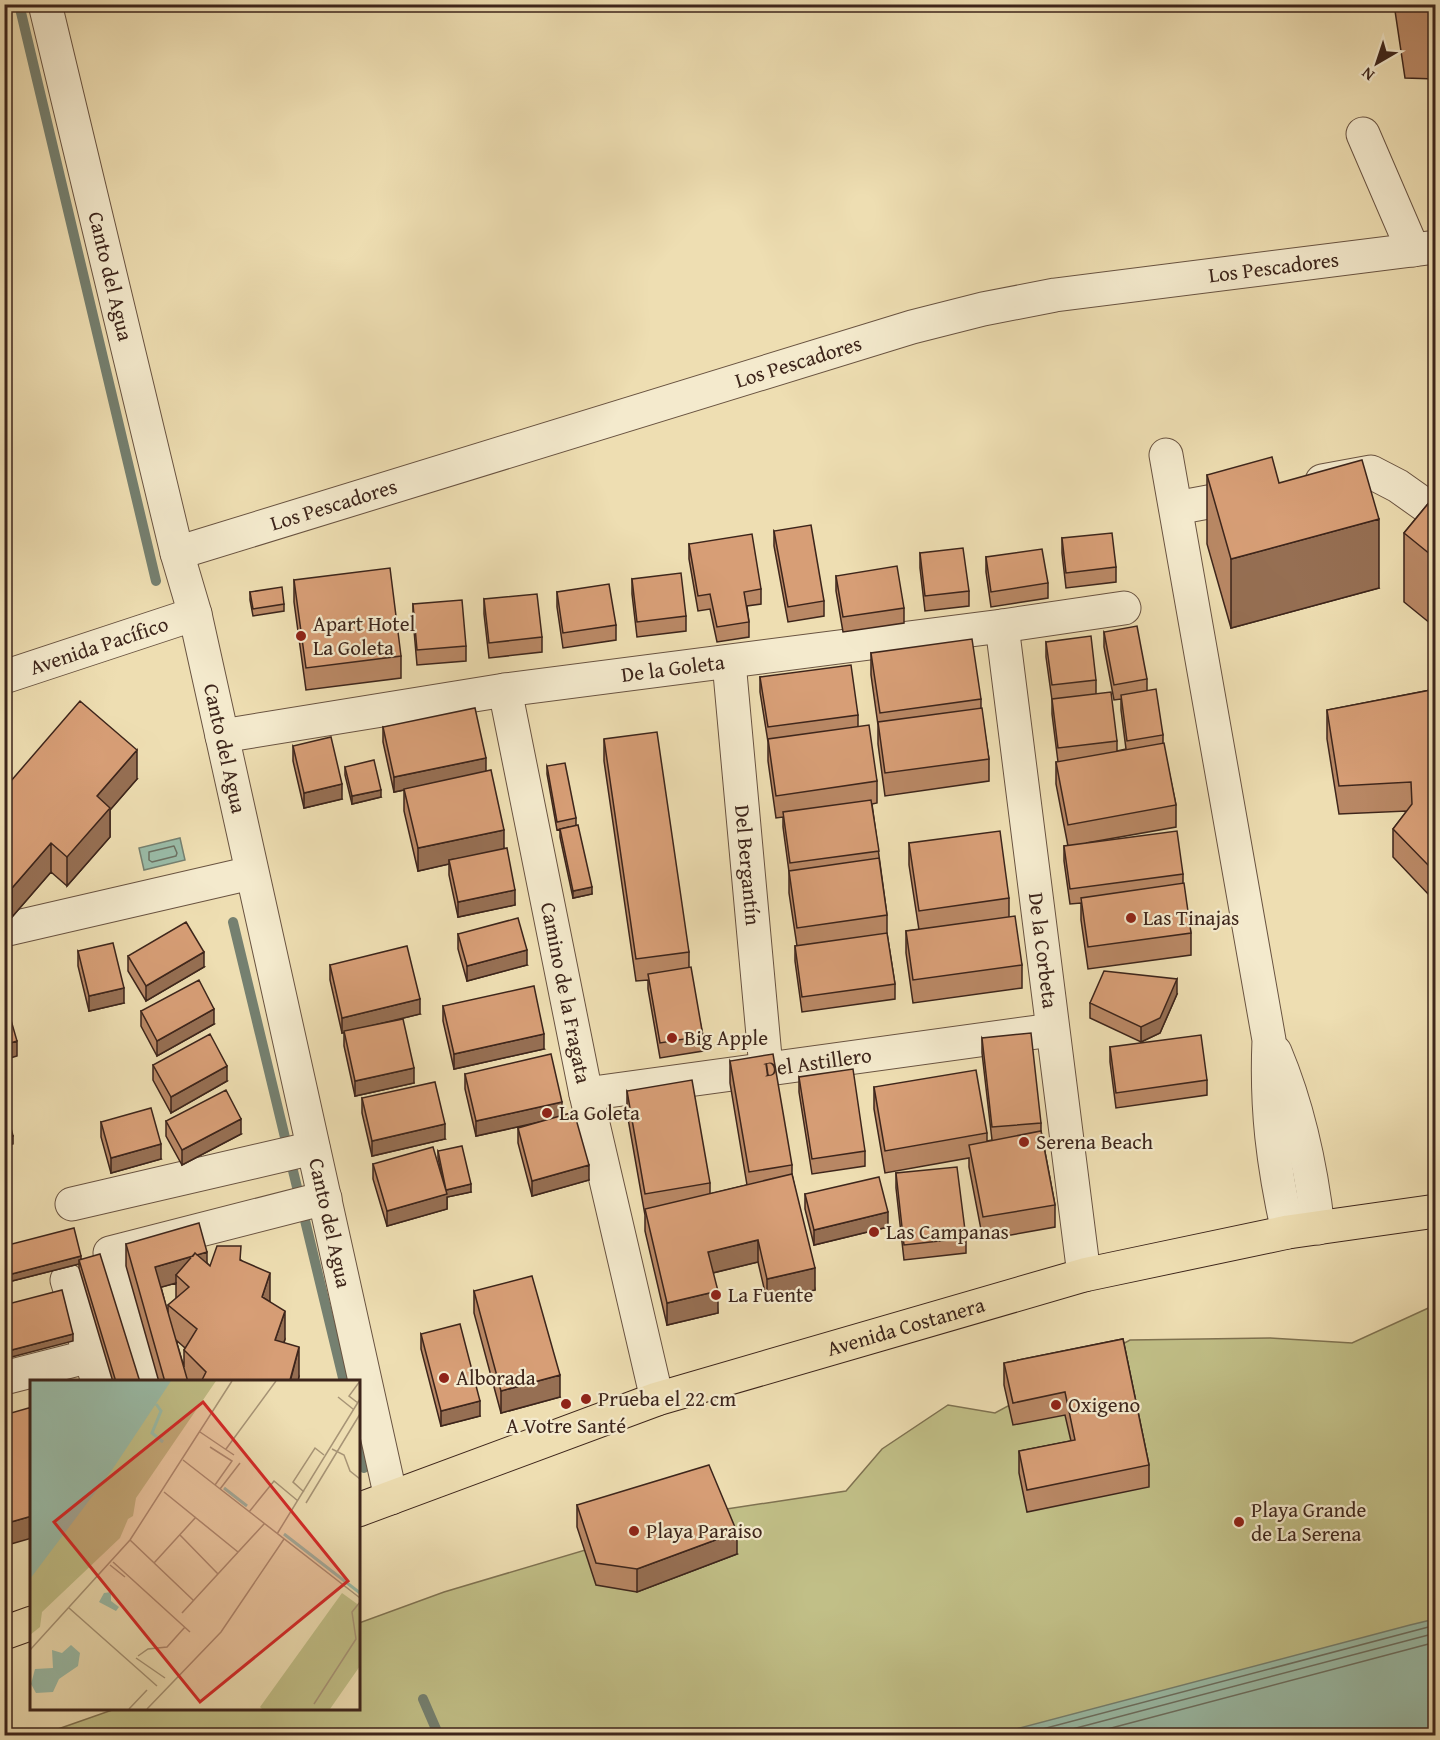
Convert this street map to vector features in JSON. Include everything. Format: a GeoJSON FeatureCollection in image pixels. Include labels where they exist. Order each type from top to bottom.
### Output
{"type":"FeatureCollection","features":[{"type":"Feature","properties":{"kind":"main road","name":"Avenida Costanera"},"geometry":{"type":"LineString","coordinates":[[360,1509],[657,1399],[1084,1275],[1303,1230],[1436,1211]]}},
{"type":"Feature","properties":{"kind":"main road"},"geometry":{"type":"LineString","coordinates":[[4,1633],[30,1624]]}},
{"type":"Feature","properties":{"kind":"street","name":"Canto del Agua"},"geometry":{"type":"LineString","coordinates":[[45,4],[177,553],[195,614],[251,873],[297,1152],[358,1380]]}},
{"type":"Feature","properties":{"kind":"street"},"geometry":{"type":"LineString","coordinates":[[1363,134],[1424,249]]}},
{"type":"Feature","properties":{"kind":"street","name":"Los Pescadores"},"geometry":{"type":"LineString","coordinates":[[177,553],[912,327],[983,309],[1055,295],[1126,285],[1197,279],[1424,249]]}},
{"type":"Feature","properties":{"kind":"street"},"geometry":{"type":"LineString","coordinates":[[1166,455],[1269,1040],[1269,1124],[1276,1178],[1303,1230]]}},
{"type":"Feature","properties":{"kind":"street"},"geometry":{"type":"LineString","coordinates":[[1176,508],[1371,472],[1398,486],[1436,513]]}},
{"type":"Feature","properties":{"kind":"street","name":"De la Goleta"},"geometry":{"type":"LineString","coordinates":[[222,735],[505,690],[1002,626],[1124,608]]}},
{"type":"Feature","properties":{"kind":"street","name":"Avenida Pacífico"},"geometry":{"type":"LineString","coordinates":[[4,677],[195,614]]}},
{"type":"Feature","properties":{"kind":"street","name":"De la Corbeta"},"geometry":{"type":"LineString","coordinates":[[1002,626],[1084,1275]]}},
{"type":"Feature","properties":{"kind":"street","name":"Del Bergantín"},"geometry":{"type":"LineString","coordinates":[[729,662],[765,1068]]}},
{"type":"Feature","properties":{"kind":"street","name":"Camino de la Fragata"},"geometry":{"type":"LineString","coordinates":[[505,690],[586,1094],[657,1399]]}},
{"type":"Feature","properties":{"kind":"street"},"geometry":{"type":"LineString","coordinates":[[4,930],[251,873]]}},
{"type":"Feature","properties":{"kind":"street","name":"Del Astillero"},"geometry":{"type":"LineString","coordinates":[[586,1094],[1052,1030]]}},
{"type":"Feature","properties":{"kind":"street"},"geometry":{"type":"LineString","coordinates":[[72,1204],[297,1152]]}},
{"type":"Feature","properties":{"kind":"street"},"geometry":{"type":"LineString","coordinates":[[149,1380],[110,1253],[309,1202]]}},
{"type":"Feature","properties":{"kind":"street"},"geometry":{"type":"LineString","coordinates":[[4,1378],[94,1369],[67,1280]]}},
{"type":"Feature","properties":{"kind":"street","name":"Canto del Agua"},"geometry":{"type":"LineString","coordinates":[[360,1386],[391,1498]]}},
{"type":"Feature","properties":{"kind":"shaded area","name":"Playa Grande de La Serena"},"geometry":{"type":"Polygon","coordinates":[[[1435,1305],[1435,1735],[38,1736],[112,1710],[360,1710],[360,1623],[444,1592],[720,1510],[846,1491],[882,1449],[948,1405],[995,1413],[1130,1340],[1270,1338],[1352,1343],[1435,1305]]]}},
{"type":"Feature","properties":{"kind":"water"},"geometry":{"type":"Polygon","coordinates":[[[180,838],[185,860],[144,870],[139,848],[180,838]]]}},
{"type":"Feature","properties":{"kind":"water"},"geometry":{"type":"Polygon","coordinates":[[[1435,1619],[1435,1735],[993,1735],[1410,1625],[1435,1619]]]}},
{"type":"Feature","properties":{"kind":"building"},"geometry":{"type":"Polygon","coordinates":[[[1404,4],[1436,4],[1436,10],[1405,9],[1404,4]]]}},
{"type":"Feature","properties":{"kind":"building"},"geometry":{"type":"Polygon","coordinates":[[[1272,457],[1279,483],[1362,460],[1379,519],[1231,559],[1207,475],[1272,457]]]}},
{"type":"Feature","properties":{"kind":"building"},"geometry":{"type":"Polygon","coordinates":[[[1436,494],[1436,559],[1404,533],[1436,494]]]}},
{"type":"Feature","properties":{"kind":"building"},"geometry":{"type":"Polygon","coordinates":[[[811,525],[824,601],[788,607],[774,531],[811,525]]]}},
{"type":"Feature","properties":{"kind":"building"},"geometry":{"type":"Polygon","coordinates":[[[1112,533],[1116,567],[1066,573],[1062,538],[1112,533]]]}},
{"type":"Feature","properties":{"kind":"building"},"geometry":{"type":"Polygon","coordinates":[[[752,534],[761,589],[744,592],[749,622],[717,627],[710,594],[698,596],[689,544],[752,534]]]}},
{"type":"Feature","properties":{"kind":"building"},"geometry":{"type":"Polygon","coordinates":[[[963,548],[969,591],[925,596],[920,553],[963,548]]]}},
{"type":"Feature","properties":{"kind":"building"},"geometry":{"type":"Polygon","coordinates":[[[1042,549],[1048,583],[991,592],[986,557],[1042,549]]]}},
{"type":"Feature","properties":{"kind":"building"},"geometry":{"type":"Polygon","coordinates":[[[897,566],[904,608],[843,617],[836,576],[897,566]]]}},
{"type":"Feature","properties":{"kind":"building"},"geometry":{"type":"Polygon","coordinates":[[[390,568],[401,656],[306,668],[294,580],[390,568]]]}},
{"type":"Feature","properties":{"kind":"building"},"geometry":{"type":"Polygon","coordinates":[[[681,573],[686,616],[637,622],[632,579],[681,573]]]}},
{"type":"Feature","properties":{"kind":"building"},"geometry":{"type":"Polygon","coordinates":[[[609,584],[616,625],[563,633],[557,592],[609,584]]]}},
{"type":"Feature","properties":{"kind":"building"},"geometry":{"type":"Polygon","coordinates":[[[282,587],[284,604],[253,609],[250,592],[282,587]]]}},
{"type":"Feature","properties":{"kind":"building"},"geometry":{"type":"Polygon","coordinates":[[[537,594],[542,637],[489,643],[484,599],[537,594]]]}},
{"type":"Feature","properties":{"kind":"building"},"geometry":{"type":"Polygon","coordinates":[[[462,600],[466,646],[417,650],[413,604],[462,600]]]}},
{"type":"Feature","properties":{"kind":"building"},"geometry":{"type":"Polygon","coordinates":[[[1137,626],[1147,679],[1114,685],[1104,632],[1137,626]]]}},
{"type":"Feature","properties":{"kind":"building"},"geometry":{"type":"Polygon","coordinates":[[[1091,636],[1096,680],[1052,685],[1046,642],[1091,636]]]}},
{"type":"Feature","properties":{"kind":"building"},"geometry":{"type":"Polygon","coordinates":[[[972,639],[981,699],[880,713],[871,653],[972,639]]]}},
{"type":"Feature","properties":{"kind":"building"},"geometry":{"type":"Polygon","coordinates":[[[851,665],[858,715],[768,727],[760,677],[851,665]]]}},
{"type":"Feature","properties":{"kind":"building"},"geometry":{"type":"Polygon","coordinates":[[[1156,689],[1163,735],[1127,741],[1121,695],[1156,689]]]}},
{"type":"Feature","properties":{"kind":"building"},"geometry":{"type":"Polygon","coordinates":[[[1436,689],[1436,897],[1430,867],[1393,829],[1412,804],[1411,782],[1339,786],[1327,710],[1436,689]]]}},
{"type":"Feature","properties":{"kind":"building"},"geometry":{"type":"Polygon","coordinates":[[[1111,692],[1117,741],[1058,748],[1052,699],[1111,692]]]}},
{"type":"Feature","properties":{"kind":"building"},"geometry":{"type":"Polygon","coordinates":[[[80,701],[137,750],[97,796],[110,808],[67,857],[51,843],[12,888],[4,882],[4,789],[80,701]]]}},
{"type":"Feature","properties":{"kind":"building"},"geometry":{"type":"Polygon","coordinates":[[[475,708],[486,758],[394,777],[383,727],[475,708]]]}},
{"type":"Feature","properties":{"kind":"building"},"geometry":{"type":"Polygon","coordinates":[[[982,708],[989,759],[885,773],[878,722],[982,708]]]}},
{"type":"Feature","properties":{"kind":"building"},"geometry":{"type":"Polygon","coordinates":[[[869,725],[877,781],[776,796],[768,739],[869,725]]]}},
{"type":"Feature","properties":{"kind":"building"},"geometry":{"type":"Polygon","coordinates":[[[657,732],[689,952],[636,959],[604,739],[657,732]]]}},
{"type":"Feature","properties":{"kind":"building"},"geometry":{"type":"Polygon","coordinates":[[[331,737],[342,784],[304,793],[293,746],[331,737]]]}},
{"type":"Feature","properties":{"kind":"building"},"geometry":{"type":"Polygon","coordinates":[[[1164,743],[1176,805],[1068,825],[1056,762],[1164,743]]]}},
{"type":"Feature","properties":{"kind":"building"},"geometry":{"type":"Polygon","coordinates":[[[374,760],[381,790],[352,796],[345,767],[374,760]]]}},
{"type":"Feature","properties":{"kind":"building"},"geometry":{"type":"Polygon","coordinates":[[[565,763],[576,818],[557,822],[547,766],[565,763]]]}},
{"type":"Feature","properties":{"kind":"building"},"geometry":{"type":"Polygon","coordinates":[[[491,770],[504,830],[418,848],[404,789],[491,770]]]}},
{"type":"Feature","properties":{"kind":"building"},"geometry":{"type":"Polygon","coordinates":[[[871,800],[879,851],[790,863],[783,812],[871,800]]]}},
{"type":"Feature","properties":{"kind":"building"},"geometry":{"type":"Polygon","coordinates":[[[578,825],[592,887],[573,891],[560,829],[578,825]]]}},
{"type":"Feature","properties":{"kind":"building"},"geometry":{"type":"Polygon","coordinates":[[[1000,831],[1009,898],[919,911],[909,843],[1000,831]]]}},
{"type":"Feature","properties":{"kind":"building"},"geometry":{"type":"Polygon","coordinates":[[[1177,831],[1183,874],[1070,889],[1064,846],[1177,831]]]}},
{"type":"Feature","properties":{"kind":"building"},"geometry":{"type":"Polygon","coordinates":[[[507,848],[515,890],[458,902],[449,860],[507,848]]]}},
{"type":"Feature","properties":{"kind":"building"},"geometry":{"type":"Polygon","coordinates":[[[879,858],[887,915],[797,928],[789,871],[879,858]]]}},
{"type":"Feature","properties":{"kind":"building"},"geometry":{"type":"Polygon","coordinates":[[[1184,883],[1191,933],[1088,947],[1081,898],[1184,883]]]}},
{"type":"Feature","properties":{"kind":"building"},"geometry":{"type":"Polygon","coordinates":[[[1015,916],[1022,965],[913,980],[906,931],[1015,916]]]}},
{"type":"Feature","properties":{"kind":"building"},"geometry":{"type":"Polygon","coordinates":[[[518,918],[527,950],[467,966],[458,934],[518,918]]]}},
{"type":"Feature","properties":{"kind":"building"},"geometry":{"type":"Polygon","coordinates":[[[186,922],[204,952],[146,986],[128,956],[186,922]]]}},
{"type":"Feature","properties":{"kind":"building"},"geometry":{"type":"Polygon","coordinates":[[[887,933],[895,984],[802,997],[795,946],[887,933]]]}},
{"type":"Feature","properties":{"kind":"building"},"geometry":{"type":"Polygon","coordinates":[[[113,943],[124,988],[89,996],[78,951],[113,943]]]}},
{"type":"Feature","properties":{"kind":"building"},"geometry":{"type":"Polygon","coordinates":[[[407,946],[420,999],[342,1018],[330,965],[407,946]]]}},
{"type":"Feature","properties":{"kind":"building"},"geometry":{"type":"Polygon","coordinates":[[[691,967],[703,1036],[660,1043],[648,974],[691,967]]]}},
{"type":"Feature","properties":{"kind":"building"},"geometry":{"type":"Polygon","coordinates":[[[1104,971],[1177,979],[1160,1018],[1141,1027],[1090,1003],[1104,971]]]}},
{"type":"Feature","properties":{"kind":"building"},"geometry":{"type":"Polygon","coordinates":[[[199,980],[214,1009],[157,1041],[141,1011],[199,980]]]}},
{"type":"Feature","properties":{"kind":"building"},"geometry":{"type":"Polygon","coordinates":[[[534,986],[544,1034],[454,1054],[443,1006],[534,986]]]}},
{"type":"Feature","properties":{"kind":"building"},"geometry":{"type":"Polygon","coordinates":[[[4,996],[17,1041],[4,1045],[4,996]]]}},
{"type":"Feature","properties":{"kind":"building"},"geometry":{"type":"Polygon","coordinates":[[[403,1019],[414,1068],[355,1081],[344,1031],[403,1019]]]}},
{"type":"Feature","properties":{"kind":"building"},"geometry":{"type":"Polygon","coordinates":[[[1031,1033],[1041,1123],[992,1127],[982,1038],[1031,1033]]]}},
{"type":"Feature","properties":{"kind":"building"},"geometry":{"type":"Polygon","coordinates":[[[210,1034],[227,1066],[171,1097],[153,1065],[210,1034]]]}},
{"type":"Feature","properties":{"kind":"building"},"geometry":{"type":"Polygon","coordinates":[[[1201,1035],[1207,1080],[1116,1093],[1110,1047],[1201,1035]]]}},
{"type":"Feature","properties":{"kind":"building"},"geometry":{"type":"Polygon","coordinates":[[[551,1054],[562,1102],[476,1121],[465,1074],[551,1054]]]}},
{"type":"Feature","properties":{"kind":"building"},"geometry":{"type":"Polygon","coordinates":[[[773,1054],[792,1165],[749,1172],[730,1061],[773,1054]]]}},
{"type":"Feature","properties":{"kind":"building"},"geometry":{"type":"Polygon","coordinates":[[[853,1069],[865,1151],[812,1159],[799,1077],[853,1069]]]}},
{"type":"Feature","properties":{"kind":"building"},"geometry":{"type":"Polygon","coordinates":[[[976,1070],[987,1133],[885,1151],[874,1087],[976,1070]]]}},
{"type":"Feature","properties":{"kind":"building"},"geometry":{"type":"Polygon","coordinates":[[[692,1080],[710,1183],[645,1194],[627,1091],[692,1080]]]}},
{"type":"Feature","properties":{"kind":"building"},"geometry":{"type":"Polygon","coordinates":[[[435,1082],[445,1124],[372,1141],[362,1098],[435,1082]]]}},
{"type":"Feature","properties":{"kind":"building"},"geometry":{"type":"Polygon","coordinates":[[[226,1090],[241,1119],[182,1150],[166,1121],[226,1090]]]}},
{"type":"Feature","properties":{"kind":"building"},"geometry":{"type":"Polygon","coordinates":[[[151,1108],[161,1144],[111,1158],[101,1122],[151,1108]]]}},
{"type":"Feature","properties":{"kind":"building"},"geometry":{"type":"Polygon","coordinates":[[[6,1109],[13,1136],[4,1138],[4,1110],[6,1109]]]}},
{"type":"Feature","properties":{"kind":"building"},"geometry":{"type":"Polygon","coordinates":[[[574,1112],[589,1165],[532,1181],[518,1128],[574,1112]]]}},
{"type":"Feature","properties":{"kind":"building"},"geometry":{"type":"Polygon","coordinates":[[[1041,1131],[1055,1205],[983,1217],[969,1145],[1041,1131]]]}},
{"type":"Feature","properties":{"kind":"building"},"geometry":{"type":"Polygon","coordinates":[[[462,1146],[471,1184],[446,1190],[438,1151],[462,1146]]]}},
{"type":"Feature","properties":{"kind":"building"},"geometry":{"type":"Polygon","coordinates":[[[433,1147],[447,1194],[387,1211],[373,1164],[433,1147]]]}},
{"type":"Feature","properties":{"kind":"building"},"geometry":{"type":"Polygon","coordinates":[[[957,1167],[966,1238],[904,1245],[896,1173],[957,1167]]]}},
{"type":"Feature","properties":{"kind":"building"},"geometry":{"type":"Polygon","coordinates":[[[792,1174],[815,1268],[767,1279],[758,1240],[708,1252],[718,1291],[667,1303],[645,1209],[792,1174]]]}},
{"type":"Feature","properties":{"kind":"building"},"geometry":{"type":"Polygon","coordinates":[[[879,1177],[888,1212],[814,1230],[805,1194],[879,1177]]]}},
{"type":"Feature","properties":{"kind":"building"},"geometry":{"type":"Polygon","coordinates":[[[199,1223],[207,1252],[197,1255],[195,1253],[193,1256],[155,1267],[187,1380],[164,1380],[126,1244],[199,1223]]]}},
{"type":"Feature","properties":{"kind":"building"},"geometry":{"type":"Polygon","coordinates":[[[74,1228],[81,1256],[4,1276],[4,1246],[74,1228]]]}},
{"type":"Feature","properties":{"kind":"building"},"geometry":{"type":"Polygon","coordinates":[[[217,1246],[241,1246],[240,1260],[270,1273],[262,1297],[285,1311],[275,1340],[299,1347],[290,1380],[202,1380],[206,1372],[184,1350],[197,1329],[168,1305],[189,1287],[176,1275],[195,1253],[210,1266],[217,1246]]]}},
{"type":"Feature","properties":{"kind":"building"},"geometry":{"type":"Polygon","coordinates":[[[100,1254],[139,1380],[115,1380],[79,1260],[100,1254]]]}},
{"type":"Feature","properties":{"kind":"building"},"geometry":{"type":"Polygon","coordinates":[[[532,1276],[560,1375],[501,1391],[474,1291],[532,1276]]]}},
{"type":"Feature","properties":{"kind":"building"},"geometry":{"type":"Polygon","coordinates":[[[62,1290],[73,1334],[4,1352],[4,1305],[62,1290]]]}},
{"type":"Feature","properties":{"kind":"building"},"geometry":{"type":"Polygon","coordinates":[[[460,1324],[480,1401],[441,1411],[421,1334],[460,1324]]]}},
{"type":"Feature","properties":{"kind":"building"},"geometry":{"type":"Polygon","coordinates":[[[1123,1339],[1149,1465],[1027,1490],[1019,1451],[1075,1440],[1065,1392],[1013,1403],[1004,1363],[1123,1339]]]}},
{"type":"Feature","properties":{"kind":"building"},"geometry":{"type":"Polygon","coordinates":[[[30,1408],[30,1517],[4,1524],[4,1415],[30,1408]]]}},
{"type":"Feature","properties":{"kind":"building"},"geometry":{"type":"Polygon","coordinates":[[[709,1465],[737,1532],[637,1569],[596,1563],[577,1505],[709,1465]]]}},
{"type":"Feature","properties":{"kind":"waterway"},"geometry":{"type":"LineString","coordinates":[[19,4],[156,581]]}},
{"type":"Feature","properties":{"kind":"waterway"},"geometry":{"type":"LineString","coordinates":[[233,922],[344,1380]]}},
{"type":"Feature","properties":{"kind":"waterway"},"geometry":{"type":"LineString","coordinates":[[360,1451],[364,1468]]}},
{"type":"Feature","properties":{"kind":"waterway"},"geometry":{"type":"LineString","coordinates":[[423,1699],[439,1736]]}},
{"type":"Feature","properties":{"kind":"place","name":"Apart Hotel La Goleta"},"geometry":{"type":"Point","coordinates":[301,636]}},
{"type":"Feature","properties":{"kind":"place","name":"Las Tinajas"},"geometry":{"type":"Point","coordinates":[1131,918]}},
{"type":"Feature","properties":{"kind":"place","name":"Big Apple"},"geometry":{"type":"Point","coordinates":[672,1038]}},
{"type":"Feature","properties":{"kind":"place","name":"La Goleta"},"geometry":{"type":"Point","coordinates":[547,1113]}},
{"type":"Feature","properties":{"kind":"place","name":"Serena Beach"},"geometry":{"type":"Point","coordinates":[1024,1142]}},
{"type":"Feature","properties":{"kind":"place","name":"Las Campanas"},"geometry":{"type":"Point","coordinates":[874,1232]}},
{"type":"Feature","properties":{"kind":"place","name":"La Fuente"},"geometry":{"type":"Point","coordinates":[716,1295]}},
{"type":"Feature","properties":{"kind":"place","name":"Alborada"},"geometry":{"type":"Point","coordinates":[444,1378]}},
{"type":"Feature","properties":{"kind":"place","name":"Prueba el 22 cm"},"geometry":{"type":"Point","coordinates":[586,1399]}},
{"type":"Feature","properties":{"kind":"place","name":"A Votre Santé"},"geometry":{"type":"Point","coordinates":[566,1404]}},
{"type":"Feature","properties":{"kind":"place","name":"Oxigeno"},"geometry":{"type":"Point","coordinates":[1056,1405]}},
{"type":"Feature","properties":{"kind":"place","name":"Playa Grande de La Serena"},"geometry":{"type":"Point","coordinates":[1239,1522]}},
{"type":"Feature","properties":{"kind":"place","name":"Playa Paraiso"},"geometry":{"type":"Point","coordinates":[634,1531]}}]}
